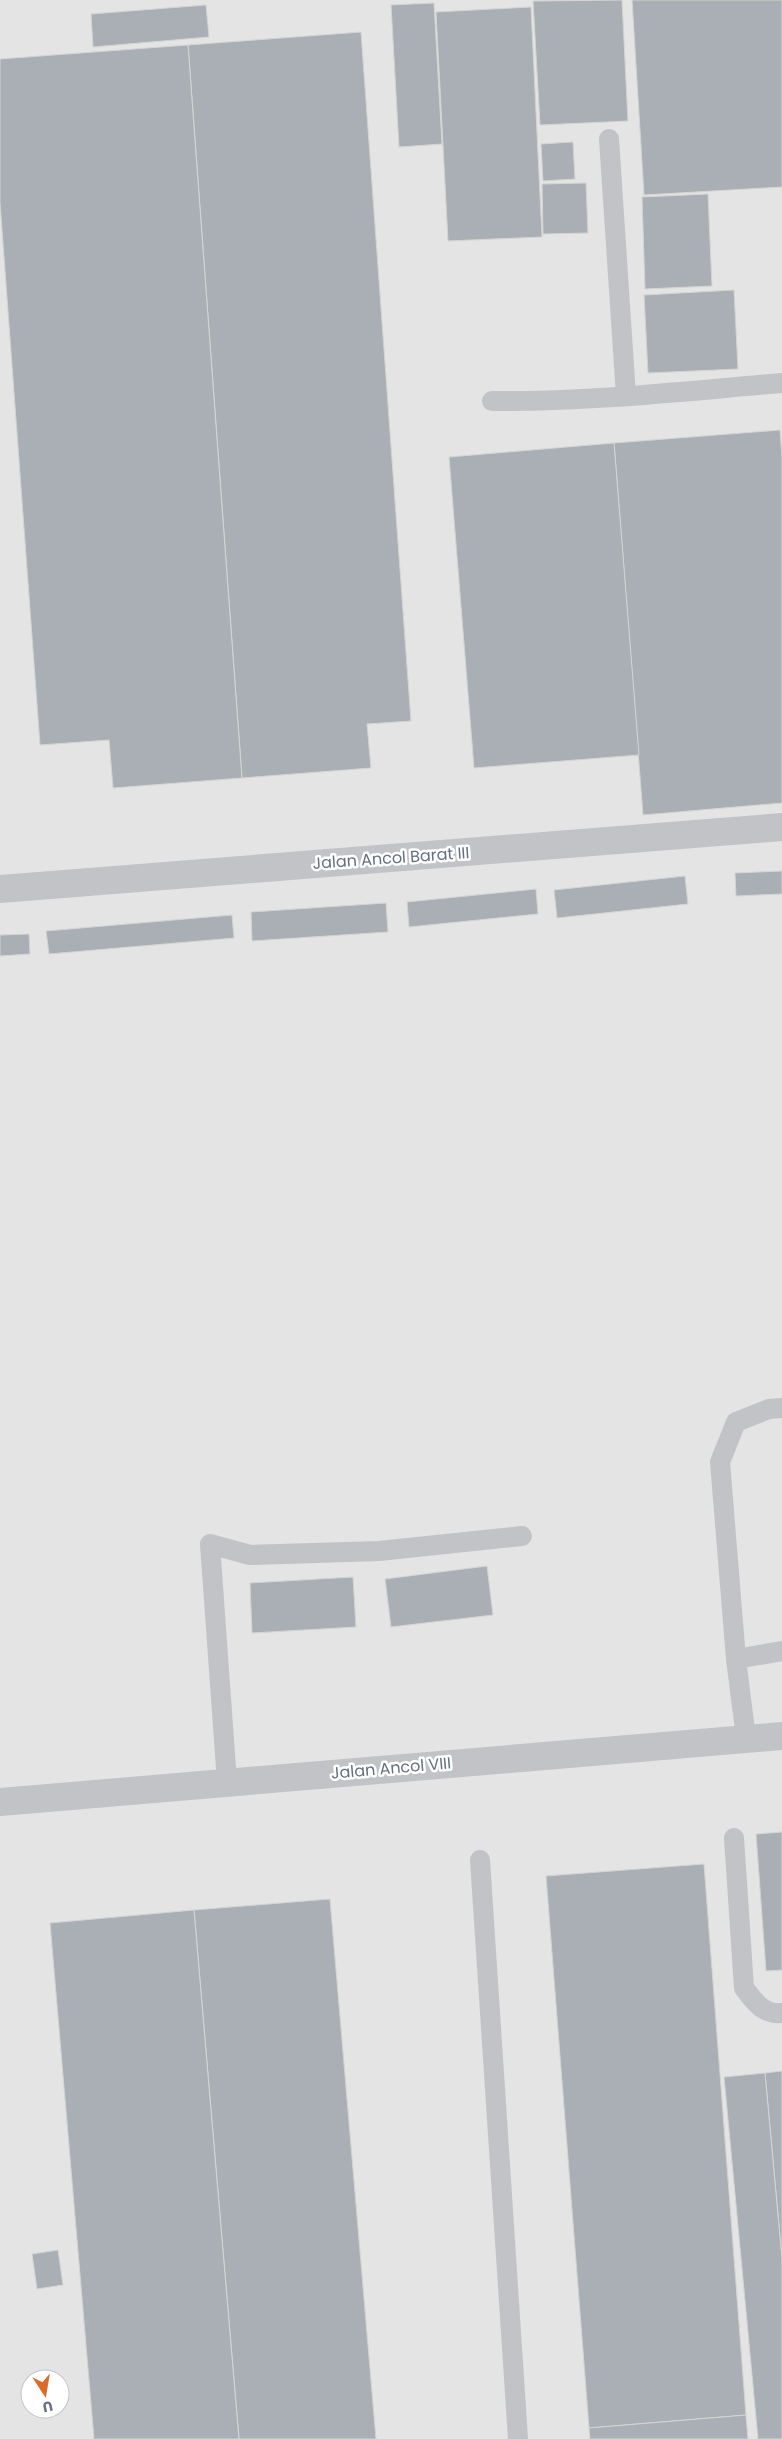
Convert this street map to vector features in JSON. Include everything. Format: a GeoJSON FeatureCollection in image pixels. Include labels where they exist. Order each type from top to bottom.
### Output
{"type":"FeatureCollection","features":[{"type":"Feature","properties":{"kind":"street","name":"Jalan Ancol Barat III"},"geometry":{"type":"LineString","coordinates":[[0,889],[782,827]]}},
{"type":"Feature","properties":{"kind":"street","name":"Jalan Ancol VIII"},"geometry":{"type":"LineString","coordinates":[[0,1802],[782,1736]]}},
{"type":"Feature","properties":{"kind":"lane"},"geometry":{"type":"LineString","coordinates":[[609,139],[626,396]]}},
{"type":"Feature","properties":{"kind":"lane"},"geometry":{"type":"LineString","coordinates":[[492,401],[626,396],[782,383]]}},
{"type":"Feature","properties":{"kind":"lane"},"geometry":{"type":"LineString","coordinates":[[746,1738],[736,1659],[720,1462],[736,1422],[769,1409],[782,1408]]}},
{"type":"Feature","properties":{"kind":"lane"},"geometry":{"type":"LineString","coordinates":[[227,1782],[210,1544],[250,1555],[379,1551],[522,1536]]}},
{"type":"Feature","properties":{"kind":"lane"},"geometry":{"type":"LineString","coordinates":[[736,1659],[782,1651]]}},
{"type":"Feature","properties":{"kind":"lane"},"geometry":{"type":"LineString","coordinates":[[734,1838],[744,1988],[757,2005],[773,2014],[782,2013]]}},
{"type":"Feature","properties":{"kind":"lane"},"geometry":{"type":"LineString","coordinates":[[480,1860],[518,2439]]}},
{"type":"Feature","properties":{"kind":"shaded area"},"geometry":{"type":"Polygon","coordinates":[[[0,0],[782,0],[782,2439],[0,2439],[0,0]]]}},
{"type":"Feature","properties":{"kind":"building"},"geometry":{"type":"Polygon","coordinates":[[[622,0],[628,121],[540,125],[533,1],[622,0]]]}},
{"type":"Feature","properties":{"kind":"building"},"geometry":{"type":"Polygon","coordinates":[[[632,0],[782,0],[782,187],[644,195],[632,0]]]}},
{"type":"Feature","properties":{"kind":"building"},"geometry":{"type":"Polygon","coordinates":[[[434,3],[442,144],[399,147],[391,5],[434,3]]]}},
{"type":"Feature","properties":{"kind":"building"},"geometry":{"type":"Polygon","coordinates":[[[206,5],[209,37],[93,47],[91,14],[206,5]]]}},
{"type":"Feature","properties":{"kind":"building"},"geometry":{"type":"Polygon","coordinates":[[[531,7],[542,237],[448,241],[436,12],[531,7]]]}},
{"type":"Feature","properties":{"kind":"building"},"geometry":{"type":"Polygon","coordinates":[[[361,32],[411,721],[367,724],[371,768],[242,778],[188,45],[361,32]]]}},
{"type":"Feature","properties":{"kind":"building"},"geometry":{"type":"Polygon","coordinates":[[[188,45],[242,778],[113,788],[109,740],[40,745],[0,203],[0,59],[188,45]]]}},
{"type":"Feature","properties":{"kind":"building"},"geometry":{"type":"Polygon","coordinates":[[[573,142],[575,179],[543,181],[541,144],[573,142]]]}},
{"type":"Feature","properties":{"kind":"building"},"geometry":{"type":"Polygon","coordinates":[[[586,183],[588,233],[543,234],[542,184],[586,183]]]}},
{"type":"Feature","properties":{"kind":"building"},"geometry":{"type":"Polygon","coordinates":[[[708,194],[712,286],[645,289],[642,197],[708,194]]]}},
{"type":"Feature","properties":{"kind":"building"},"geometry":{"type":"Polygon","coordinates":[[[734,290],[738,369],[648,373],[644,295],[734,290]]]}},
{"type":"Feature","properties":{"kind":"building"},"geometry":{"type":"Polygon","coordinates":[[[780,430],[782,457],[782,803],[643,815],[614,443],[780,430]]]}},
{"type":"Feature","properties":{"kind":"building"},"geometry":{"type":"Polygon","coordinates":[[[614,443],[639,755],[474,768],[449,457],[614,443]]]}},
{"type":"Feature","properties":{"kind":"building"},"geometry":{"type":"Polygon","coordinates":[[[782,871],[782,894],[736,896],[735,873],[782,871]]]}},
{"type":"Feature","properties":{"kind":"building"},"geometry":{"type":"Polygon","coordinates":[[[685,876],[688,904],[557,918],[554,890],[685,876]]]}},
{"type":"Feature","properties":{"kind":"building"},"geometry":{"type":"Polygon","coordinates":[[[536,889],[538,914],[409,927],[407,902],[536,889]]]}},
{"type":"Feature","properties":{"kind":"building"},"geometry":{"type":"Polygon","coordinates":[[[386,903],[388,932],[252,941],[251,912],[386,903]]]}},
{"type":"Feature","properties":{"kind":"building"},"geometry":{"type":"Polygon","coordinates":[[[232,915],[234,938],[49,954],[46,931],[232,915]]]}},
{"type":"Feature","properties":{"kind":"building"},"geometry":{"type":"Polygon","coordinates":[[[29,934],[30,954],[0,956],[0,935],[29,934]]]}},
{"type":"Feature","properties":{"kind":"building"},"geometry":{"type":"Polygon","coordinates":[[[487,1566],[493,1615],[391,1627],[385,1579],[487,1566]]]}},
{"type":"Feature","properties":{"kind":"building"},"geometry":{"type":"Polygon","coordinates":[[[353,1577],[356,1627],[252,1633],[250,1583],[353,1577]]]}},
{"type":"Feature","properties":{"kind":"building"},"geometry":{"type":"Polygon","coordinates":[[[782,1832],[782,1970],[766,1971],[756,1834],[782,1832]]]}},
{"type":"Feature","properties":{"kind":"building"},"geometry":{"type":"Polygon","coordinates":[[[704,1864],[746,2415],[589,2428],[546,1876],[704,1864]]]}},
{"type":"Feature","properties":{"kind":"building"},"geometry":{"type":"Polygon","coordinates":[[[330,1899],[376,2439],[239,2439],[194,1910],[330,1899]]]}},
{"type":"Feature","properties":{"kind":"building"},"geometry":{"type":"Polygon","coordinates":[[[194,1910],[239,2439],[94,2439],[50,1923],[194,1910]]]}},
{"type":"Feature","properties":{"kind":"building"},"geometry":{"type":"Polygon","coordinates":[[[782,2071],[782,2259],[765,2073],[782,2071]]]}},
{"type":"Feature","properties":{"kind":"building"},"geometry":{"type":"Polygon","coordinates":[[[765,2073],[782,2259],[782,2439],[758,2439],[724,2077],[765,2073]]]}},
{"type":"Feature","properties":{"kind":"building"},"geometry":{"type":"Polygon","coordinates":[[[58,2250],[63,2285],[37,2289],[32,2254],[58,2250]]]}},
{"type":"Feature","properties":{"kind":"building"},"geometry":{"type":"Polygon","coordinates":[[[746,2415],[748,2439],[590,2439],[589,2428],[746,2415]]]}}]}
